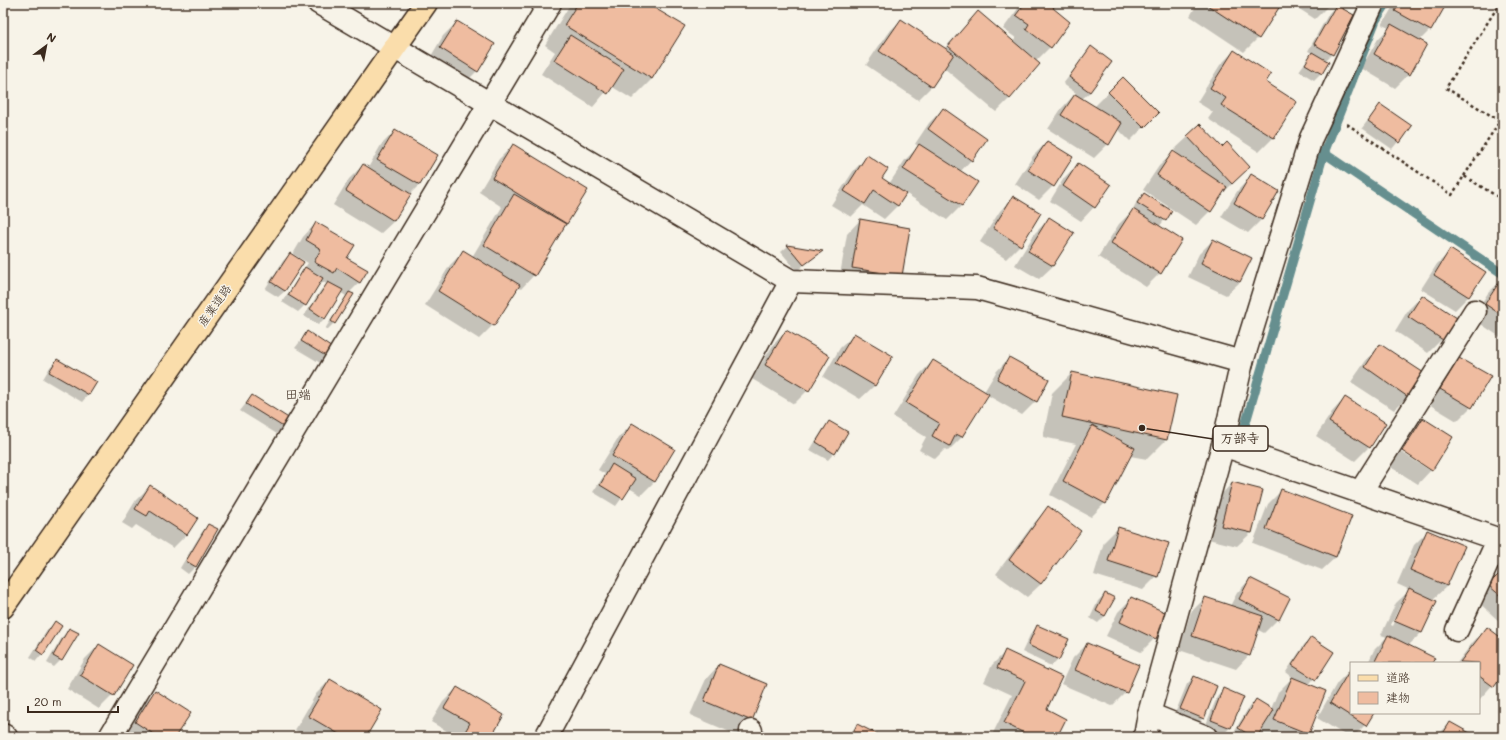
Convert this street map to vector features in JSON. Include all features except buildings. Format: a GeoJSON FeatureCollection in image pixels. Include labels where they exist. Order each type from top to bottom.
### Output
{"type":"FeatureCollection","features":[{"type":"Feature","properties":{"kind":"main road","name":"産業道路"},"geometry":{"type":"LineString","coordinates":[[3,607],[426,3]]}},
{"type":"Feature","properties":{"kind":"street"},"geometry":{"type":"LineString","coordinates":[[319,3],[791,281],[977,288],[1242,362]]}},
{"type":"Feature","properties":{"kind":"street"},"geometry":{"type":"LineString","coordinates":[[110,737],[491,104],[550,3]]}},
{"type":"Feature","properties":{"kind":"street"},"geometry":{"type":"LineString","coordinates":[[1145,737],[1149,714],[1224,445],[1242,362],[1311,138],[1373,3]]}},
{"type":"Feature","properties":{"kind":"street"},"geometry":{"type":"LineString","coordinates":[[546,737],[791,281]]}},
{"type":"Feature","properties":{"kind":"street"},"geometry":{"type":"LineString","coordinates":[[1361,491],[1475,311]]}},
{"type":"Feature","properties":{"kind":"street"},"geometry":{"type":"LineString","coordinates":[[1224,445],[1501,540],[1457,630]]}},
{"type":"Feature","properties":{"kind":"street"},"geometry":{"type":"LineString","coordinates":[[1149,714],[1206,737]]}},
{"type":"Feature","properties":{"kind":"path"},"geometry":{"type":"LineString","coordinates":[[1342,121],[1452,195],[1500,121],[1446,88],[1500,3]]}},
{"type":"Feature","properties":{"kind":"path"},"geometry":{"type":"LineString","coordinates":[[1464,176],[1503,200]]}},
{"type":"Feature","properties":{"kind":"waterway"},"geometry":{"type":"LineString","coordinates":[[1242,436],[1324,153],[1376,20],[1387,3]]}},
{"type":"Feature","properties":{"kind":"waterway"},"geometry":{"type":"LineString","coordinates":[[1324,153],[1503,274]]}},
{"type":"Feature","properties":{"kind":"place","name":"万部寺"},"geometry":{"type":"Point","coordinates":[1142,428]}},
{"type":"Feature","properties":{"kind":"district","name":"田端"},"geometry":{"type":"Point","coordinates":[298,393]}}]}
